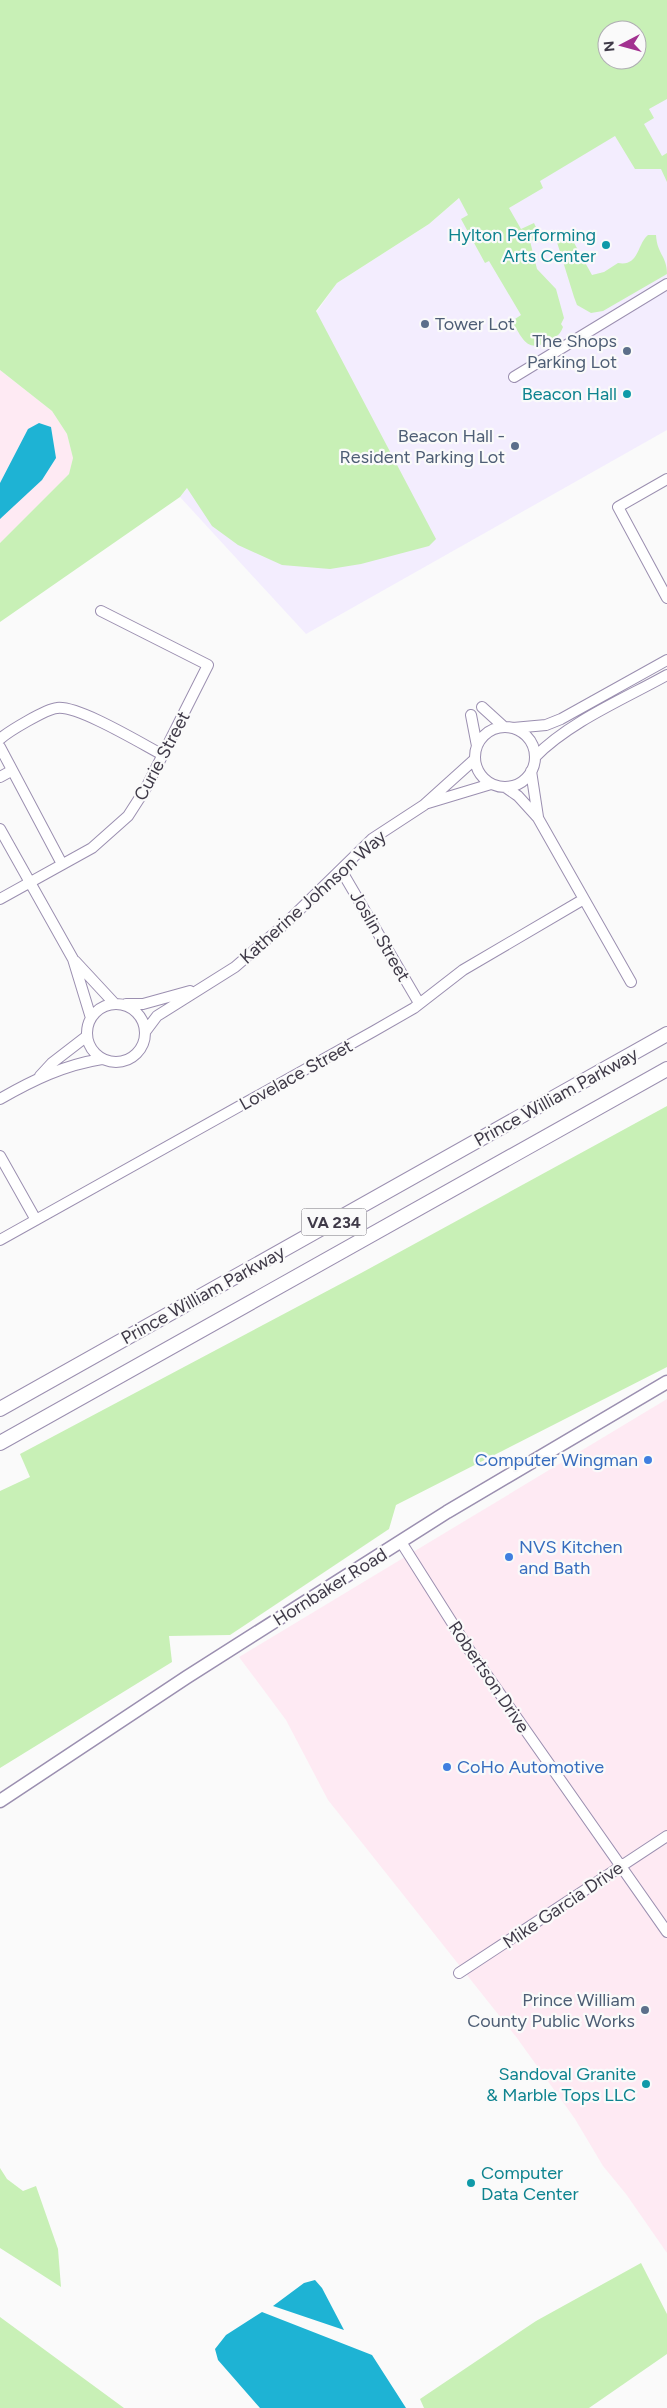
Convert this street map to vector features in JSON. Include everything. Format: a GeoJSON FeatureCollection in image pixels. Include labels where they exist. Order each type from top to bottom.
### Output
{"type":"FeatureCollection","features":[{"type":"Feature","properties":{"kind":"highway","name":"Prince William Parkway"},"geometry":{"type":"LineString","coordinates":[[0,1409],[667,1034]]}},
{"type":"Feature","properties":{"kind":"highway","name":"Prince William Parkway"},"geometry":{"type":"LineString","coordinates":[[0,1443],[667,1069]]}},
{"type":"Feature","properties":{"kind":"main road","name":"Hornbaker Road"},"geometry":{"type":"LineString","coordinates":[[0,1801],[187,1677],[447,1512],[667,1382]]}},
{"type":"Feature","properties":{"kind":"street"},"geometry":{"type":"LineString","coordinates":[[514,377],[667,284]]}},
{"type":"Feature","properties":{"kind":"street"},"geometry":{"type":"LineString","coordinates":[[667,479],[618,507],[667,598]]}},
{"type":"Feature","properties":{"kind":"street","name":"Curie Street"},"geometry":{"type":"LineString","coordinates":[[0,899],[92,848],[128,816],[146,788],[208,665],[101,611]]}},
{"type":"Feature","properties":{"kind":"street"},"geometry":{"type":"LineString","coordinates":[[477,746],[485,735],[493,729],[546,725],[561,719],[667,660]]}},
{"type":"Feature","properties":{"kind":"street"},"geometry":{"type":"LineString","coordinates":[[538,818],[531,771],[535,756],[549,742],[561,734],[667,675]]}},
{"type":"Feature","properties":{"kind":"street"},"geometry":{"type":"LineString","coordinates":[[482,707],[508,728],[528,739],[535,756]]}},
{"type":"Feature","properties":{"kind":"street"},"geometry":{"type":"LineString","coordinates":[[0,739],[8,732],[56,708],[65,708],[86,716],[163,755]]}},
{"type":"Feature","properties":{"kind":"street"},"geometry":{"type":"LineString","coordinates":[[471,715],[477,746],[475,759],[479,773],[491,784],[505,787],[523,781],[531,771]]}},
{"type":"Feature","properties":{"kind":"street"},"geometry":{"type":"LineString","coordinates":[[0,748],[62,864]]}},
{"type":"Feature","properties":{"kind":"street","name":"Katherine Johnson Way"},"geometry":{"type":"LineString","coordinates":[[145,1032],[157,1016],[235,967],[285,924],[372,839],[424,804],[475,759]]}},
{"type":"Feature","properties":{"kind":"street"},"geometry":{"type":"LineString","coordinates":[[0,777],[11,771]]}},
{"type":"Feature","properties":{"kind":"street","name":"Katherine Johnson Way"},"geometry":{"type":"LineString","coordinates":[[424,804],[491,784]]}},
{"type":"Feature","properties":{"kind":"street"},"geometry":{"type":"LineString","coordinates":[[505,787],[538,818],[631,982]]}},
{"type":"Feature","properties":{"kind":"street"},"geometry":{"type":"LineString","coordinates":[[0,829],[72,958],[91,1018],[87,1036],[89,1045],[102,1059],[111,1062],[131,1059],[144,1044],[145,1032],[140,1016],[133,1008],[119,1004],[105,1005],[91,1018]]}},
{"type":"Feature","properties":{"kind":"street","name":"Joslin Street"},"geometry":{"type":"LineString","coordinates":[[341,870],[419,1003]]}},
{"type":"Feature","properties":{"kind":"street","name":"Lovelace Street"},"geometry":{"type":"LineString","coordinates":[[0,1240],[374,1031],[419,1003],[463,970],[584,899]]}},
{"type":"Feature","properties":{"kind":"street"},"geometry":{"type":"LineString","coordinates":[[72,958],[119,1004]]}},
{"type":"Feature","properties":{"kind":"street","name":"Katherine Johnson Way"},"geometry":{"type":"LineString","coordinates":[[119,1004],[143,1004],[201,988]]}},
{"type":"Feature","properties":{"kind":"street"},"geometry":{"type":"LineString","coordinates":[[39,1077],[52,1063],[87,1036]]}},
{"type":"Feature","properties":{"kind":"street"},"geometry":{"type":"LineString","coordinates":[[0,1099],[39,1077],[77,1064],[102,1059]]}},
{"type":"Feature","properties":{"kind":"street"},"geometry":{"type":"LineString","coordinates":[[0,1156],[36,1220]]}},
{"type":"Feature","properties":{"kind":"street","name":"Robertson Drive"},"geometry":{"type":"LineString","coordinates":[[401,1542],[466,1646],[667,1932]]}},
{"type":"Feature","properties":{"kind":"street","name":"Mike Garcia Drive"},"geometry":{"type":"LineString","coordinates":[[459,1973],[667,1836]]}},
{"type":"Feature","properties":{"kind":"shaded area"},"geometry":{"type":"Polygon","coordinates":[[[667,65],[667,430],[306,634],[180,497],[220,448],[337,283],[429,224],[486,175],[667,65]]]}},
{"type":"Feature","properties":{"kind":"shaded area"},"geometry":{"type":"Polygon","coordinates":[[[0,370],[52,411],[67,434],[73,458],[69,474],[0,543],[0,370]]]}},
{"type":"Feature","properties":{"kind":"shaded area"},"geometry":{"type":"Polygon","coordinates":[[[667,1399],[667,2253],[626,2194],[603,2166],[575,2119],[517,2038],[328,1800],[286,1720],[239,1657],[667,1399]]]}},
{"type":"Feature","properties":{"kind":"green space"},"geometry":{"type":"Polygon","coordinates":[[[0,0],[667,0],[667,99],[649,109],[654,118],[644,124],[662,156],[667,153],[667,182],[661,169],[635,169],[615,136],[540,181],[543,188],[509,208],[521,229],[534,223],[541,238],[530,241],[537,269],[556,289],[564,318],[561,324],[563,327],[558,336],[542,345],[535,346],[530,345],[522,338],[512,321],[521,315],[489,261],[485,263],[461,219],[468,215],[459,198],[429,224],[337,283],[316,311],[436,539],[429,546],[361,564],[330,569],[282,565],[238,545],[212,526],[187,488],[180,497],[0,622],[0,543],[69,474],[73,458],[67,434],[52,411],[0,370],[0,0]]]}},
{"type":"Feature","properties":{"kind":"green space"},"geometry":{"type":"Polygon","coordinates":[[[568,232],[592,275],[604,272],[618,263],[630,262],[637,254],[644,239],[648,235],[656,235],[658,247],[667,268],[667,274],[603,311],[591,313],[577,305],[556,239],[568,232]]]}},
{"type":"Feature","properties":{"kind":"green space"},"geometry":{"type":"Polygon","coordinates":[[[667,1106],[667,1367],[396,1505],[389,1529],[230,1635],[169,1636],[172,1662],[0,1768],[0,1491],[30,1477],[20,1454],[363,1272],[667,1106]]]}},
{"type":"Feature","properties":{"kind":"green space"},"geometry":{"type":"Polygon","coordinates":[[[0,2168],[7,2179],[23,2191],[36,2186],[58,2249],[61,2287],[0,2248],[0,2168]]]}},
{"type":"Feature","properties":{"kind":"green space"},"geometry":{"type":"Polygon","coordinates":[[[641,2263],[667,2314],[667,2354],[589,2408],[424,2408],[420,2399],[536,2321],[641,2263]]]}},
{"type":"Feature","properties":{"kind":"green space"},"geometry":{"type":"Polygon","coordinates":[[[0,2317],[124,2408],[0,2408],[0,2317]]]}},
{"type":"Feature","properties":{"kind":"water"},"geometry":{"type":"Polygon","coordinates":[[[39,423],[51,427],[56,458],[42,480],[0,519],[0,483],[28,429],[39,423]]]}},
{"type":"Feature","properties":{"kind":"water"},"geometry":{"type":"Polygon","coordinates":[[[315,2280],[322,2288],[344,2330],[273,2306],[304,2283],[315,2280]]]}},
{"type":"Feature","properties":{"kind":"water"},"geometry":{"type":"Polygon","coordinates":[[[262,2312],[372,2355],[406,2408],[260,2408],[218,2360],[215,2349],[226,2335],[262,2312]]]}},
{"type":"Feature","properties":{"kind":"place","name":"Hylton Performing Arts Center"},"geometry":{"type":"Point","coordinates":[606,245]}},
{"type":"Feature","properties":{"kind":"place","name":"Tower Lot"},"geometry":{"type":"Point","coordinates":[425,324]}},
{"type":"Feature","properties":{"kind":"place","name":"The Shops Parking Lot"},"geometry":{"type":"Point","coordinates":[627,351]}},
{"type":"Feature","properties":{"kind":"place","name":"Beacon Hall"},"geometry":{"type":"Point","coordinates":[627,394]}},
{"type":"Feature","properties":{"kind":"place","name":"Beacon Hall - Resident Parking Lot"},"geometry":{"type":"Point","coordinates":[515,446]}},
{"type":"Feature","properties":{"kind":"place","name":"Computer Wingman"},"geometry":{"type":"Point","coordinates":[648,1460]}},
{"type":"Feature","properties":{"kind":"place","name":"NVS Kitchen and Bath"},"geometry":{"type":"Point","coordinates":[509,1557]}},
{"type":"Feature","properties":{"kind":"place","name":"CoHo Automotive"},"geometry":{"type":"Point","coordinates":[447,1767]}},
{"type":"Feature","properties":{"kind":"place","name":"Prince William County Public Works"},"geometry":{"type":"Point","coordinates":[645,2010]}},
{"type":"Feature","properties":{"kind":"place","name":"Sandoval Granite & Marble Tops LLC"},"geometry":{"type":"Point","coordinates":[646,2084]}},
{"type":"Feature","properties":{"kind":"place","name":"Computer Data Center"},"geometry":{"type":"Point","coordinates":[471,2183]}}]}
